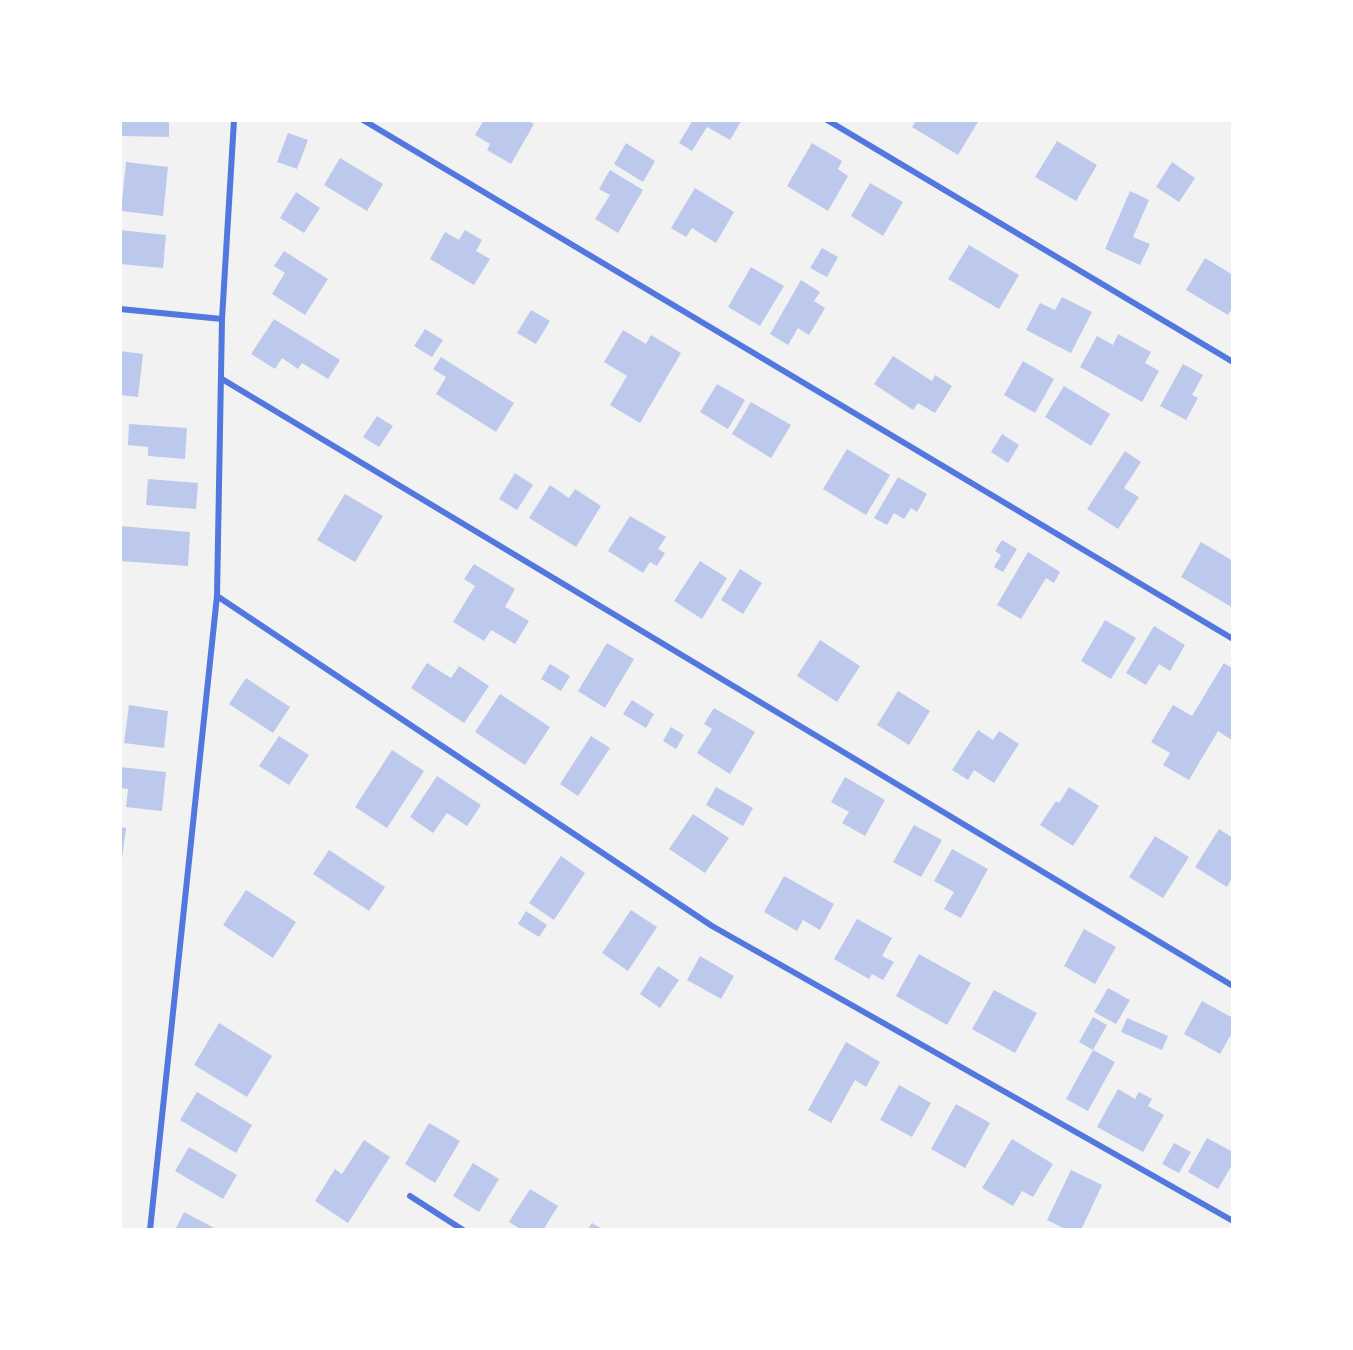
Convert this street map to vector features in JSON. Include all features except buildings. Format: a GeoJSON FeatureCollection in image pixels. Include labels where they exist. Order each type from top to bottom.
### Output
{"type":"FeatureCollection","features":[{"type":"Feature","properties":{"kind":"street"},"geometry":{"type":"LineString","coordinates":[[150,1230],[217,596],[222,319],[234,120]]}},
{"type":"Feature","properties":{"kind":"street"},"geometry":{"type":"LineString","coordinates":[[363,120],[1233,639]]}},
{"type":"Feature","properties":{"kind":"street"},"geometry":{"type":"LineString","coordinates":[[827,120],[1233,362]]}},
{"type":"Feature","properties":{"kind":"street"},"geometry":{"type":"LineString","coordinates":[[120,309],[222,319]]}},
{"type":"Feature","properties":{"kind":"street"},"geometry":{"type":"LineString","coordinates":[[222,380],[1233,986]]}},
{"type":"Feature","properties":{"kind":"street"},"geometry":{"type":"LineString","coordinates":[[217,596],[712,926],[1233,1221]]}},
{"type":"Feature","properties":{"kind":"street"},"geometry":{"type":"LineString","coordinates":[[410,1196],[463,1230]]}}]}
